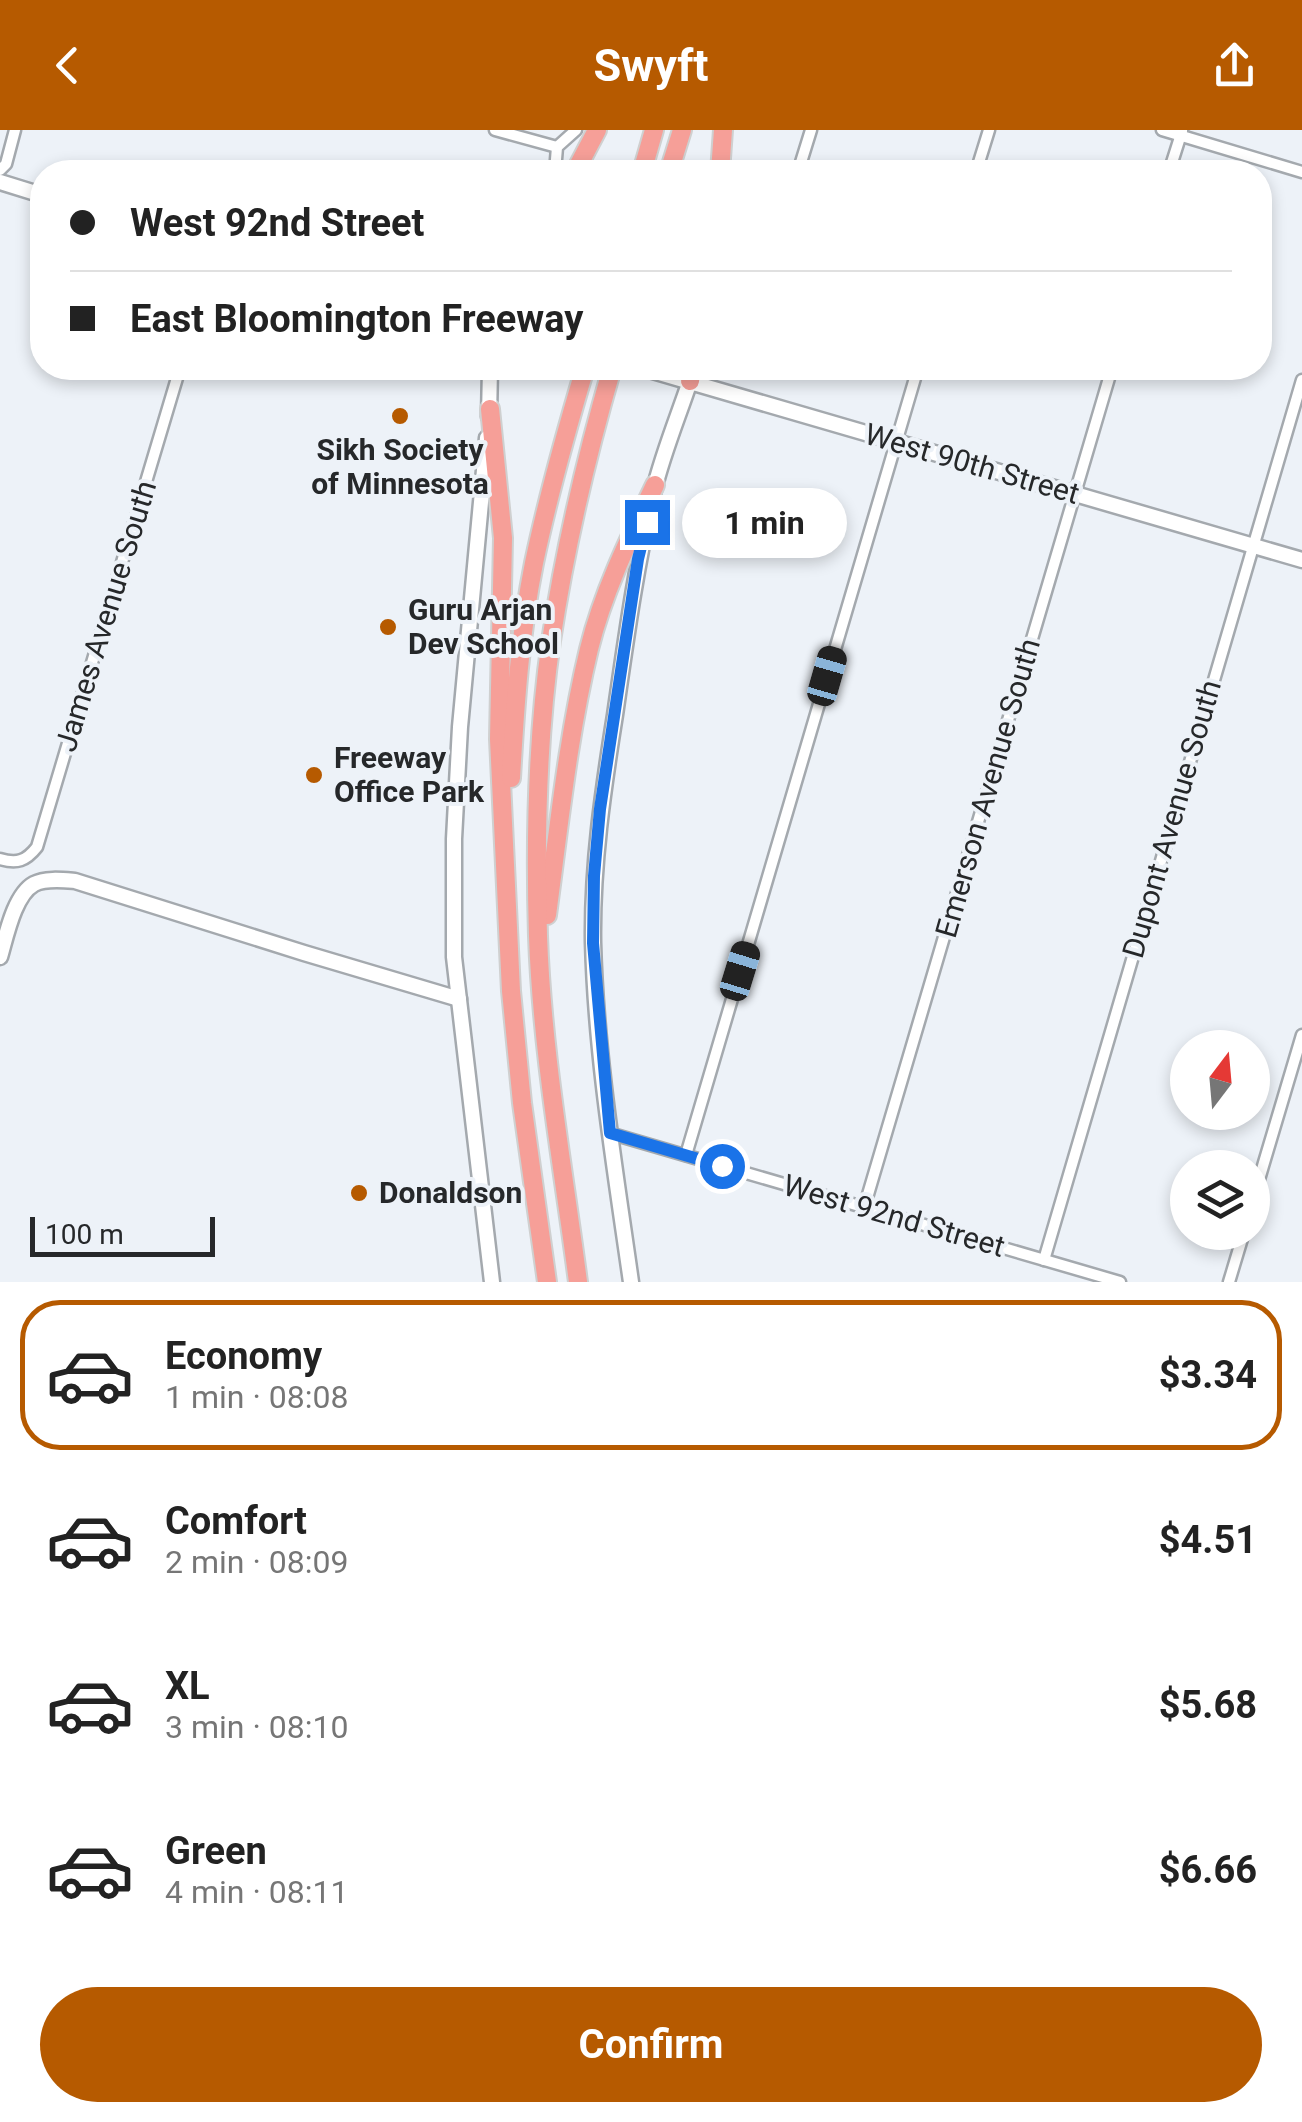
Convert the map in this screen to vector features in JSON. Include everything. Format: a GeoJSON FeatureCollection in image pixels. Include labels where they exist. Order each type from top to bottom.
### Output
{"type":"FeatureCollection","features":[{"type":"Feature","properties":{"kind":"highway"},"geometry":{"type":"LineString","coordinates":[[581,160],[597,130]]}},
{"type":"Feature","properties":{"kind":"highway"},"geometry":{"type":"LineString","coordinates":[[645,160],[654,130]]}},
{"type":"Feature","properties":{"kind":"highway"},"geometry":{"type":"LineString","coordinates":[[673,160],[682,130]]}},
{"type":"Feature","properties":{"kind":"highway"},"geometry":{"type":"LineString","coordinates":[[721,160],[723,130]]}},
{"type":"Feature","properties":{"kind":"highway"},"geometry":{"type":"LineString","coordinates":[[505,869],[520,663],[534,566],[582,380]]}},
{"type":"Feature","properties":{"kind":"highway"},"geometry":{"type":"LineString","coordinates":[[578,1282],[545,1037],[537,842],[551,644],[574,512],[609,380]]}},
{"type":"Feature","properties":{"kind":"highway"},"geometry":{"type":"LineString","coordinates":[[490,409],[503,538],[499,739],[511,991],[548,1282]]}},
{"type":"Feature","properties":{"kind":"highway"},"geometry":{"type":"LineString","coordinates":[[540,965],[569,759],[590,646],[621,557],[655,484]]}},
{"type":"Feature","properties":{"kind":"street"},"geometry":{"type":"LineString","coordinates":[[0,170],[6,164],[15,130]]}},
{"type":"Feature","properties":{"kind":"street"},"geometry":{"type":"LineString","coordinates":[[495,130],[558,148]]}},
{"type":"Feature","properties":{"kind":"street"},"geometry":{"type":"LineString","coordinates":[[556,160],[558,148],[576,130]]}},
{"type":"Feature","properties":{"kind":"street"},"geometry":{"type":"LineString","coordinates":[[802,160],[811,130]]}},
{"type":"Feature","properties":{"kind":"street"},"geometry":{"type":"LineString","coordinates":[[980,160],[989,130]]}},
{"type":"Feature","properties":{"kind":"street"},"geometry":{"type":"LineString","coordinates":[[1162,130],[1265,160]]}},
{"type":"Feature","properties":{"kind":"street"},"geometry":{"type":"LineString","coordinates":[[1173,160],[1181,133]]}},
{"type":"Feature","properties":{"kind":"street"},"geometry":{"type":"LineString","coordinates":[[1272,162],[1302,172]]}},
{"type":"Feature","properties":{"kind":"street"},"geometry":{"type":"LineString","coordinates":[[0,182],[30,191]]}},
{"type":"Feature","properties":{"kind":"street","name":"James Avenue South"},"geometry":{"type":"LineString","coordinates":[[0,859],[24,860],[37,847],[176,380]]}},
{"type":"Feature","properties":{"kind":"street"},"geometry":{"type":"LineString","coordinates":[[490,380],[454,839],[454,957],[492,1282]]}},
{"type":"Feature","properties":{"kind":"street"},"geometry":{"type":"LineString","coordinates":[[631,1282],[610,1133],[593,943],[594,876],[600,809],[638,559],[655,484],[689,380]]}},
{"type":"Feature","properties":{"kind":"street","name":"West 90th Street"},"geometry":{"type":"LineString","coordinates":[[709,380],[896,441],[1302,560]]}},
{"type":"Feature","properties":{"kind":"street"},"geometry":{"type":"LineString","coordinates":[[686,1156],[914,380]]}},
{"type":"Feature","properties":{"kind":"street","name":"Emerson Avenue South"},"geometry":{"type":"LineString","coordinates":[[864,1208],[1108,380]]}},
{"type":"Feature","properties":{"kind":"street","name":"Dupont Avenue South"},"geometry":{"type":"LineString","coordinates":[[1044,1260],[1302,380]]}},
{"type":"Feature","properties":{"kind":"street"},"geometry":{"type":"LineString","coordinates":[[0,957],[14,910],[27,890],[36,882],[75,880],[459,999]]}},
{"type":"Feature","properties":{"kind":"street"},"geometry":{"type":"LineString","coordinates":[[1268,1150],[1302,1035]]}},
{"type":"Feature","properties":{"kind":"street","name":"West 92nd Street"},"geometry":{"type":"LineString","coordinates":[[610,1133],[1120,1282]]}},
{"type":"Feature","properties":{"kind":"street"},"geometry":{"type":"LineString","coordinates":[[1229,1282],[1239,1250]]}},
{"type":"Feature","properties":{"kind":"place","name":"Sikh Society of Minnesota"},"geometry":{"type":"Point","coordinates":[400,416]}},
{"type":"Feature","properties":{"kind":"place","name":"Guru Arjan Dev School"},"geometry":{"type":"Point","coordinates":[388,627]}},
{"type":"Feature","properties":{"kind":"place","name":"Freeway Office Park"},"geometry":{"type":"Point","coordinates":[314,775]}},
{"type":"Feature","properties":{"kind":"place","name":"Donaldson"},"geometry":{"type":"Point","coordinates":[359,1193]}},
{"type":"Feature","properties":{"kind":"route"},"geometry":{"type":"LineString","coordinates":[[647,522],[600,809],[594,876],[593,943],[610,1133],[722,1166]]}}]}
